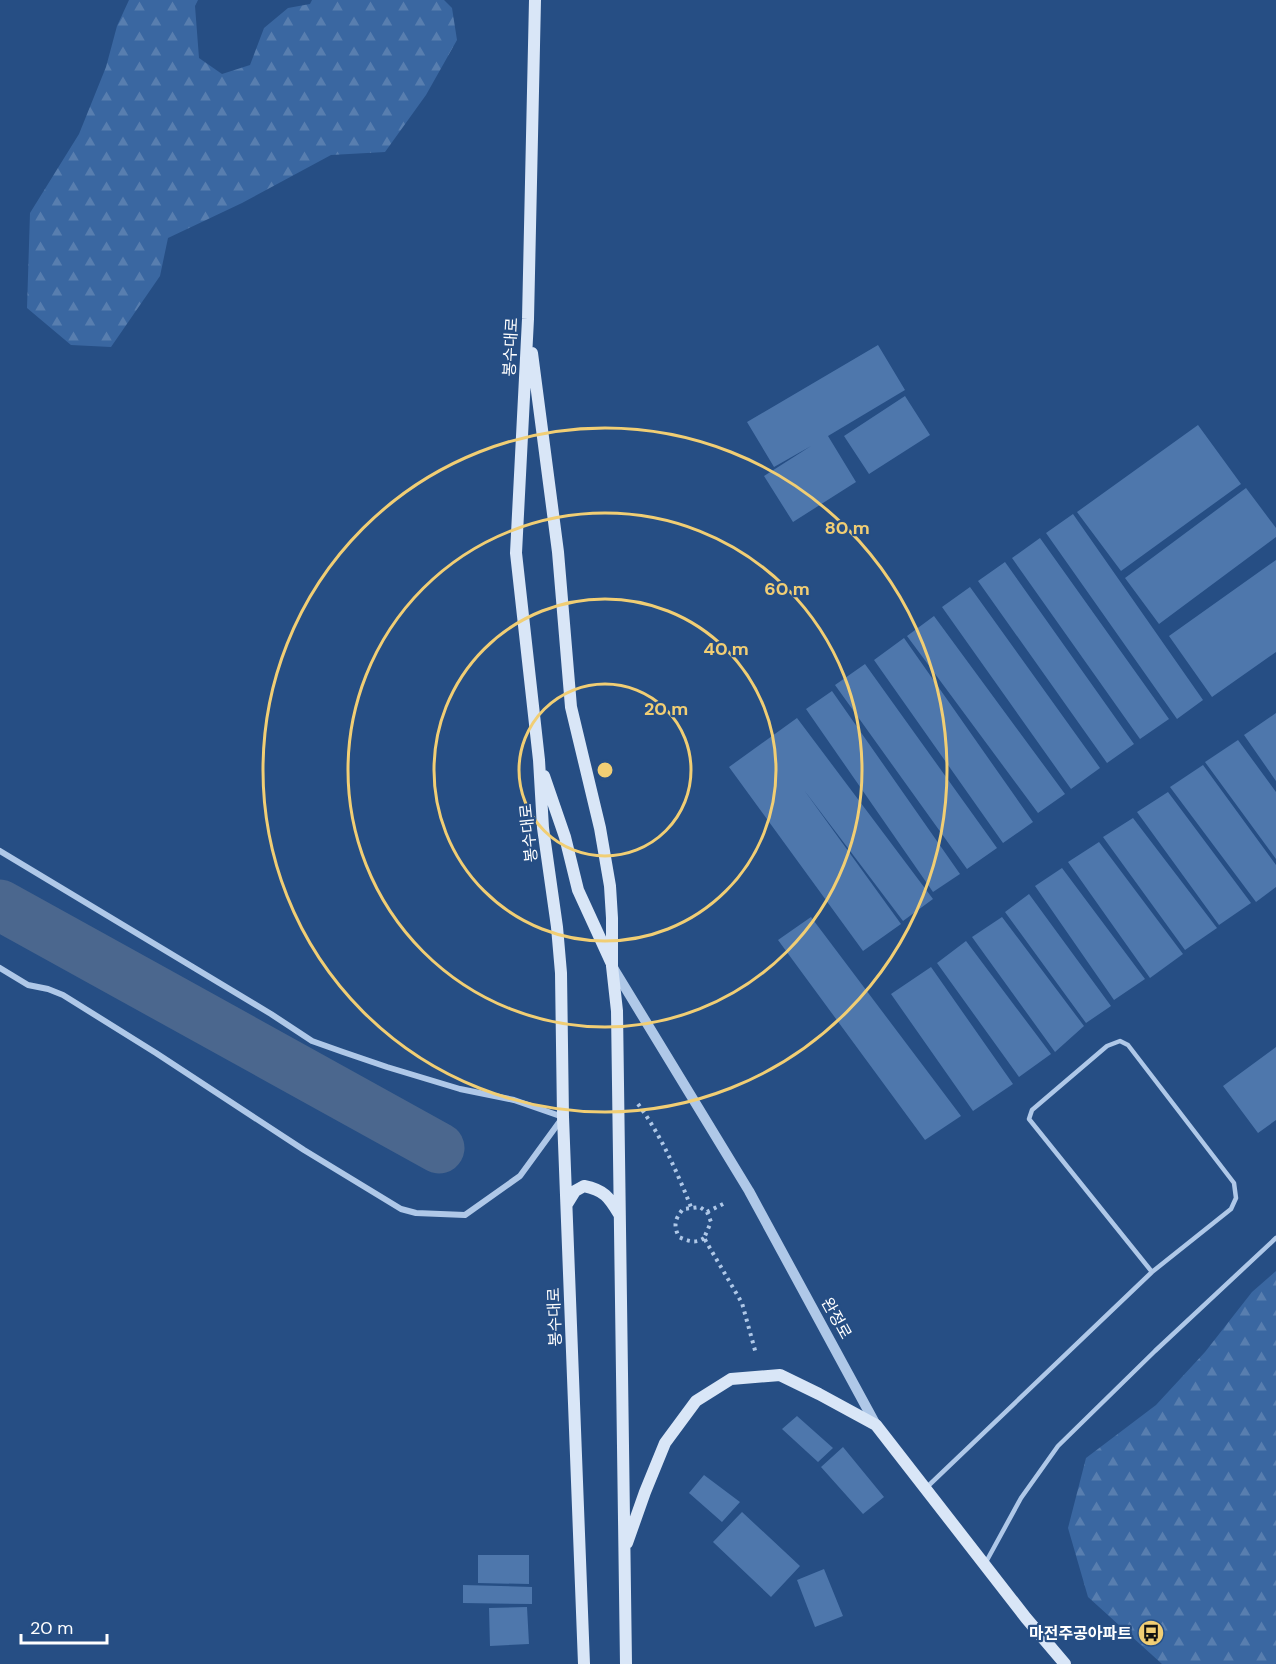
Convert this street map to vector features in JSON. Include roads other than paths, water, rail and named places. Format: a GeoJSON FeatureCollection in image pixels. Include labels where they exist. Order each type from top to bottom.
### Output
{"type":"FeatureCollection","features":[{"type":"Feature","properties":{"kind":"main road","name":"봉수대로"},"geometry":{"type":"LineString","coordinates":[[535,0],[528,319],[516,554],[539,760],[543,828],[561,974],[562,1117],[584,1664]]}},
{"type":"Feature","properties":{"kind":"main road"},"geometry":{"type":"LineString","coordinates":[[528,319],[558,552],[571,707],[600,828],[610,886],[612,966],[617,1011],[626,1664]]}},
{"type":"Feature","properties":{"kind":"main road"},"geometry":{"type":"LineString","coordinates":[[539,760],[565,837],[578,890],[612,966]]}},
{"type":"Feature","properties":{"kind":"main road"},"geometry":{"type":"LineString","coordinates":[[566,1204],[574,1191],[584,1186],[597,1189],[609,1198],[619,1215]]}},
{"type":"Feature","properties":{"kind":"main road"},"geometry":{"type":"LineString","coordinates":[[624,1552],[665,1443],[696,1401],[731,1379],[780,1375],[876,1425]]}},
{"type":"Feature","properties":{"kind":"main road","name":"완정로"},"geometry":{"type":"LineString","coordinates":[[876,1425],[1065,1664]]}},
{"type":"Feature","properties":{"kind":"street"},"geometry":{"type":"LineString","coordinates":[[0,851],[312,1041],[387,1067],[460,1089],[514,1100],[562,1117],[520,1176],[465,1215],[416,1213],[401,1209],[304,1150],[63,995],[28,985],[0,968]]}},
{"type":"Feature","properties":{"kind":"street","name":"완정로"},"geometry":{"type":"LineString","coordinates":[[612,966],[749,1191],[876,1425]]}},
{"type":"Feature","properties":{"kind":"lane"},"geometry":{"type":"LineString","coordinates":[[926,1488],[1152,1272],[1232,1209],[1236,1198],[1234,1182],[1128,1045],[1119,1041],[1098,1053],[1032,1110],[1029,1119],[1152,1272]]}},
{"type":"Feature","properties":{"kind":"lane"},"geometry":{"type":"LineString","coordinates":[[985,1565],[1021,1498],[1058,1446],[1276,1238]]}},
{"type":"Feature","properties":{"kind":"waterway"},"geometry":{"type":"LineString","coordinates":[[0,905],[439,1148]]}},
{"type":"Feature","properties":{"kind":"place","name":"마전주공아파트"},"geometry":{"type":"Point","coordinates":[1151,1633]}}]}
